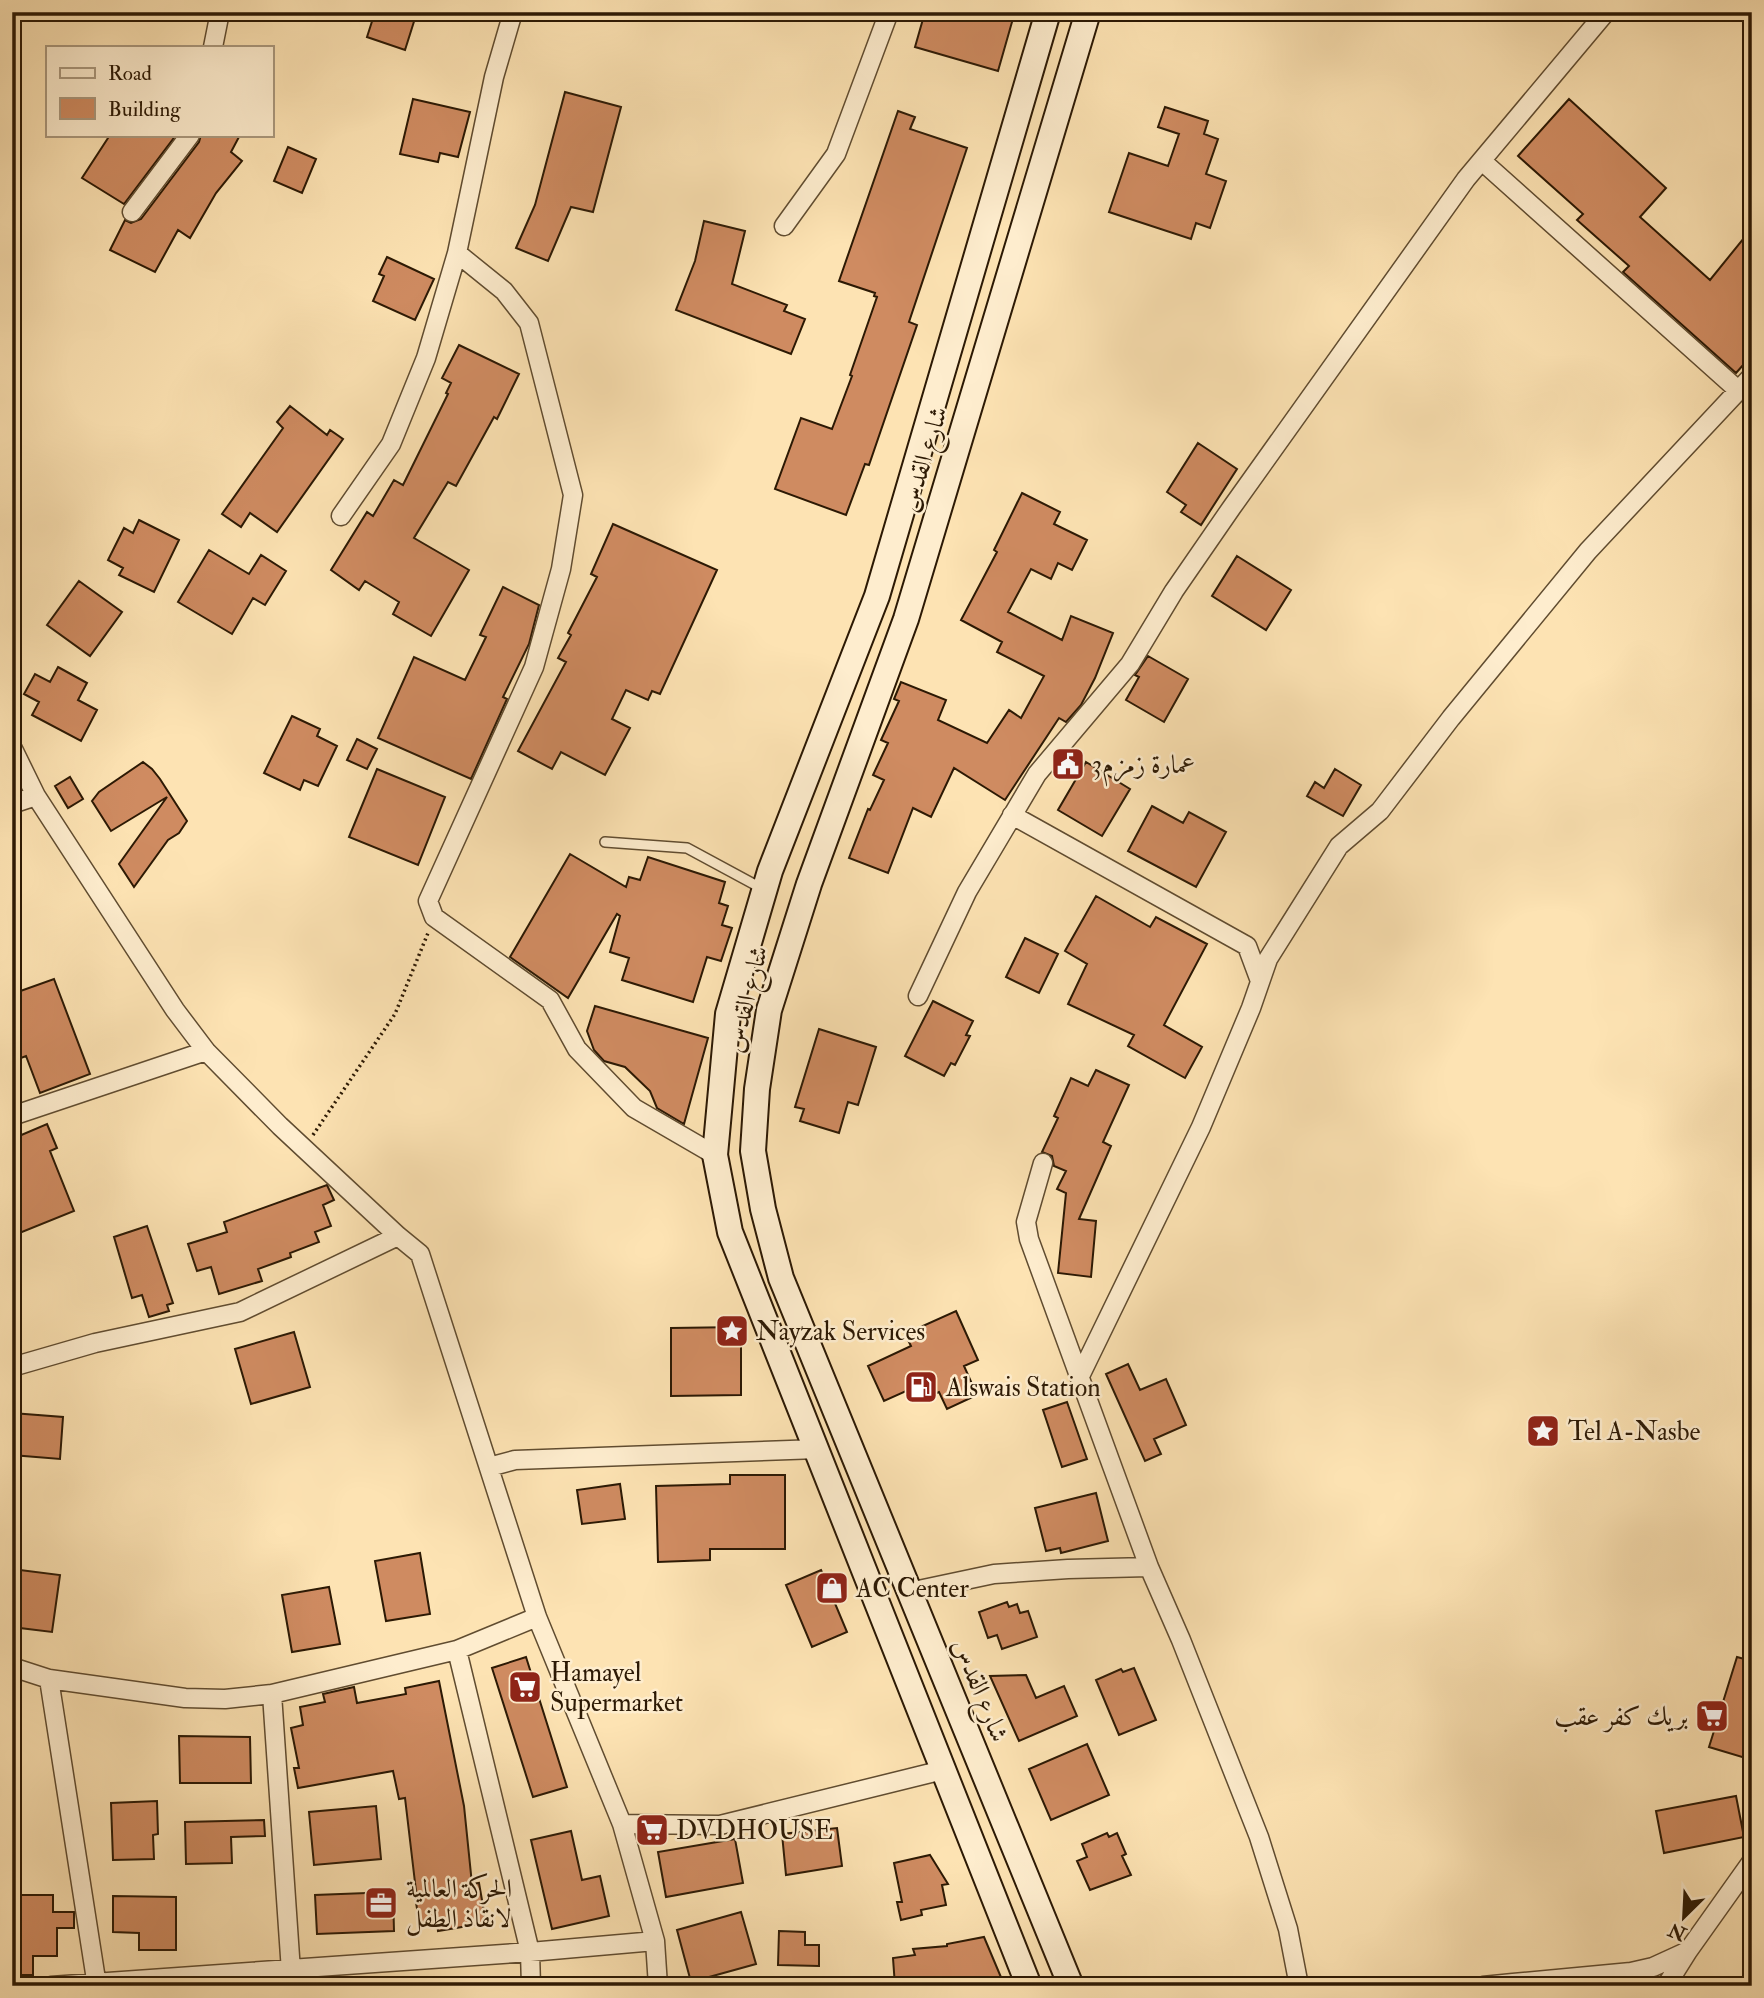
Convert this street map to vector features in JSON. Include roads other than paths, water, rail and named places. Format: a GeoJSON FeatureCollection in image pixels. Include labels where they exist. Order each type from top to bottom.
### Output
{"type":"FeatureCollection","features":[{"type":"Feature","properties":{"kind":"main road","name":"شارع القدس"},"geometry":{"type":"LineString","coordinates":[[1029,1986],[730,1232],[715,1155],[728,1014],[770,871],[877,596],[1048,12]]}},
{"type":"Feature","properties":{"kind":"main road","name":"شارع القدس"},"geometry":{"type":"LineString","coordinates":[[1071,1986],[781,1278],[753,1151],[757,1089],[769,1010],[809,884],[906,619],[1088,12]]}},
{"type":"Feature","properties":{"kind":"main road"},"geometry":{"type":"LineString","coordinates":[[877,596],[906,619]]}},
{"type":"Feature","properties":{"kind":"main road"},"geometry":{"type":"LineString","coordinates":[[943,1770],[978,1762]]}},
{"type":"Feature","properties":{"kind":"street"},"geometry":{"type":"LineString","coordinates":[[213,46],[220,12]]}},
{"type":"Feature","properties":{"kind":"street"},"geometry":{"type":"LineString","coordinates":[[341,516],[391,444],[426,358],[457,253],[494,77],[513,12]]}},
{"type":"Feature","properties":{"kind":"street"},"geometry":{"type":"LineString","coordinates":[[783,226],[836,154],[889,12]]}},
{"type":"Feature","properties":{"kind":"street"},"geometry":{"type":"LineString","coordinates":[[918,996],[967,892],[1037,774],[1130,664],[1174,591],[1239,496],[1466,180],[1606,12]]}},
{"type":"Feature","properties":{"kind":"street"},"geometry":{"type":"LineString","coordinates":[[132,212],[189,136]]}},
{"type":"Feature","properties":{"kind":"street"},"geometry":{"type":"LineString","coordinates":[[1482,162],[1739,391]]}},
{"type":"Feature","properties":{"kind":"street"},"geometry":{"type":"LineString","coordinates":[[457,253],[504,291],[529,323],[573,495],[561,569],[534,667],[429,901],[434,918],[550,1000],[577,1049],[634,1108],[715,1155]]}},
{"type":"Feature","properties":{"kind":"street"},"geometry":{"type":"LineString","coordinates":[[1080,1376],[1201,1127],[1268,959],[1339,846],[1380,811],[1451,718],[1588,551],[1752,376]]}},
{"type":"Feature","properties":{"kind":"street"},"geometry":{"type":"LineString","coordinates":[[12,747],[36,796],[175,1010],[206,1051],[304,1148],[398,1237],[420,1254],[537,1617],[622,1824],[654,1941],[658,1986]]}},
{"type":"Feature","properties":{"kind":"street"},"geometry":{"type":"LineString","coordinates":[[12,804],[36,796]]}},
{"type":"Feature","properties":{"kind":"street"},"geometry":{"type":"LineString","coordinates":[[1012,815],[1247,946],[1260,981]]}},
{"type":"Feature","properties":{"kind":"street"},"geometry":{"type":"LineString","coordinates":[[12,1116],[206,1051]]}},
{"type":"Feature","properties":{"kind":"street"},"geometry":{"type":"LineString","coordinates":[[1042,1163],[1026,1222],[1028,1239],[1149,1567],[1259,1837],[1288,1928],[1299,1986]]}},
{"type":"Feature","properties":{"kind":"street"},"geometry":{"type":"LineString","coordinates":[[12,1367],[95,1343],[240,1312],[398,1237]]}},
{"type":"Feature","properties":{"kind":"street"},"geometry":{"type":"LineString","coordinates":[[489,1467],[515,1460],[818,1449]]}},
{"type":"Feature","properties":{"kind":"street"},"geometry":{"type":"LineString","coordinates":[[909,1592],[994,1574],[1149,1567]]}},
{"type":"Feature","properties":{"kind":"street"},"geometry":{"type":"LineString","coordinates":[[12,1667],[49,1679],[185,1698],[225,1699],[272,1694],[457,1650],[537,1617]]}},
{"type":"Feature","properties":{"kind":"street"},"geometry":{"type":"LineString","coordinates":[[457,1650],[530,1952],[531,1986]]}},
{"type":"Feature","properties":{"kind":"street"},"geometry":{"type":"LineString","coordinates":[[49,1679],[97,1984]]}},
{"type":"Feature","properties":{"kind":"street"},"geometry":{"type":"LineString","coordinates":[[272,1694],[292,1977]]}},
{"type":"Feature","properties":{"kind":"street"},"geometry":{"type":"LineString","coordinates":[[622,1824],[720,1825],[943,1770]]}},
{"type":"Feature","properties":{"kind":"street"},"geometry":{"type":"LineString","coordinates":[[1667,1986],[1688,1951],[1752,1861]]}},
{"type":"Feature","properties":{"kind":"street"},"geometry":{"type":"LineString","coordinates":[[51,1986],[292,1977],[654,1941]]}},
{"type":"Feature","properties":{"kind":"street"},"geometry":{"type":"LineString","coordinates":[[1483,1986],[1618,1980],[1688,1951]]}},
{"type":"Feature","properties":{"kind":"lane"},"geometry":{"type":"LineString","coordinates":[[605,842],[687,848],[765,890]]}},
{"type":"Feature","properties":{"kind":"place","name":"عمارة زمزم3"},"geometry":{"type":"Point","coordinates":[1068,764]}},
{"type":"Feature","properties":{"kind":"place","name":"Nayzak Services"},"geometry":{"type":"Point","coordinates":[732,1331]}},
{"type":"Feature","properties":{"kind":"place","name":"Alswais Station"},"geometry":{"type":"Point","coordinates":[921,1387]}},
{"type":"Feature","properties":{"kind":"place","name":"Tel A-Nasbe"},"geometry":{"type":"Point","coordinates":[1543,1431]}},
{"type":"Feature","properties":{"kind":"place","name":"AC Center"},"geometry":{"type":"Point","coordinates":[832,1588]}},
{"type":"Feature","properties":{"kind":"place","name":"Hamayel Supermarket"},"geometry":{"type":"Point","coordinates":[525,1687]}},
{"type":"Feature","properties":{"kind":"place","name":"بريك كفر عقب"},"geometry":{"type":"Point","coordinates":[1712,1716]}},
{"type":"Feature","properties":{"kind":"place","name":"DVDHOUSE"},"geometry":{"type":"Point","coordinates":[652,1830]}},
{"type":"Feature","properties":{"kind":"place","name":"الحركة العالمية لانقاذ الطفل"},"geometry":{"type":"Point","coordinates":[381,1903]}}]}
